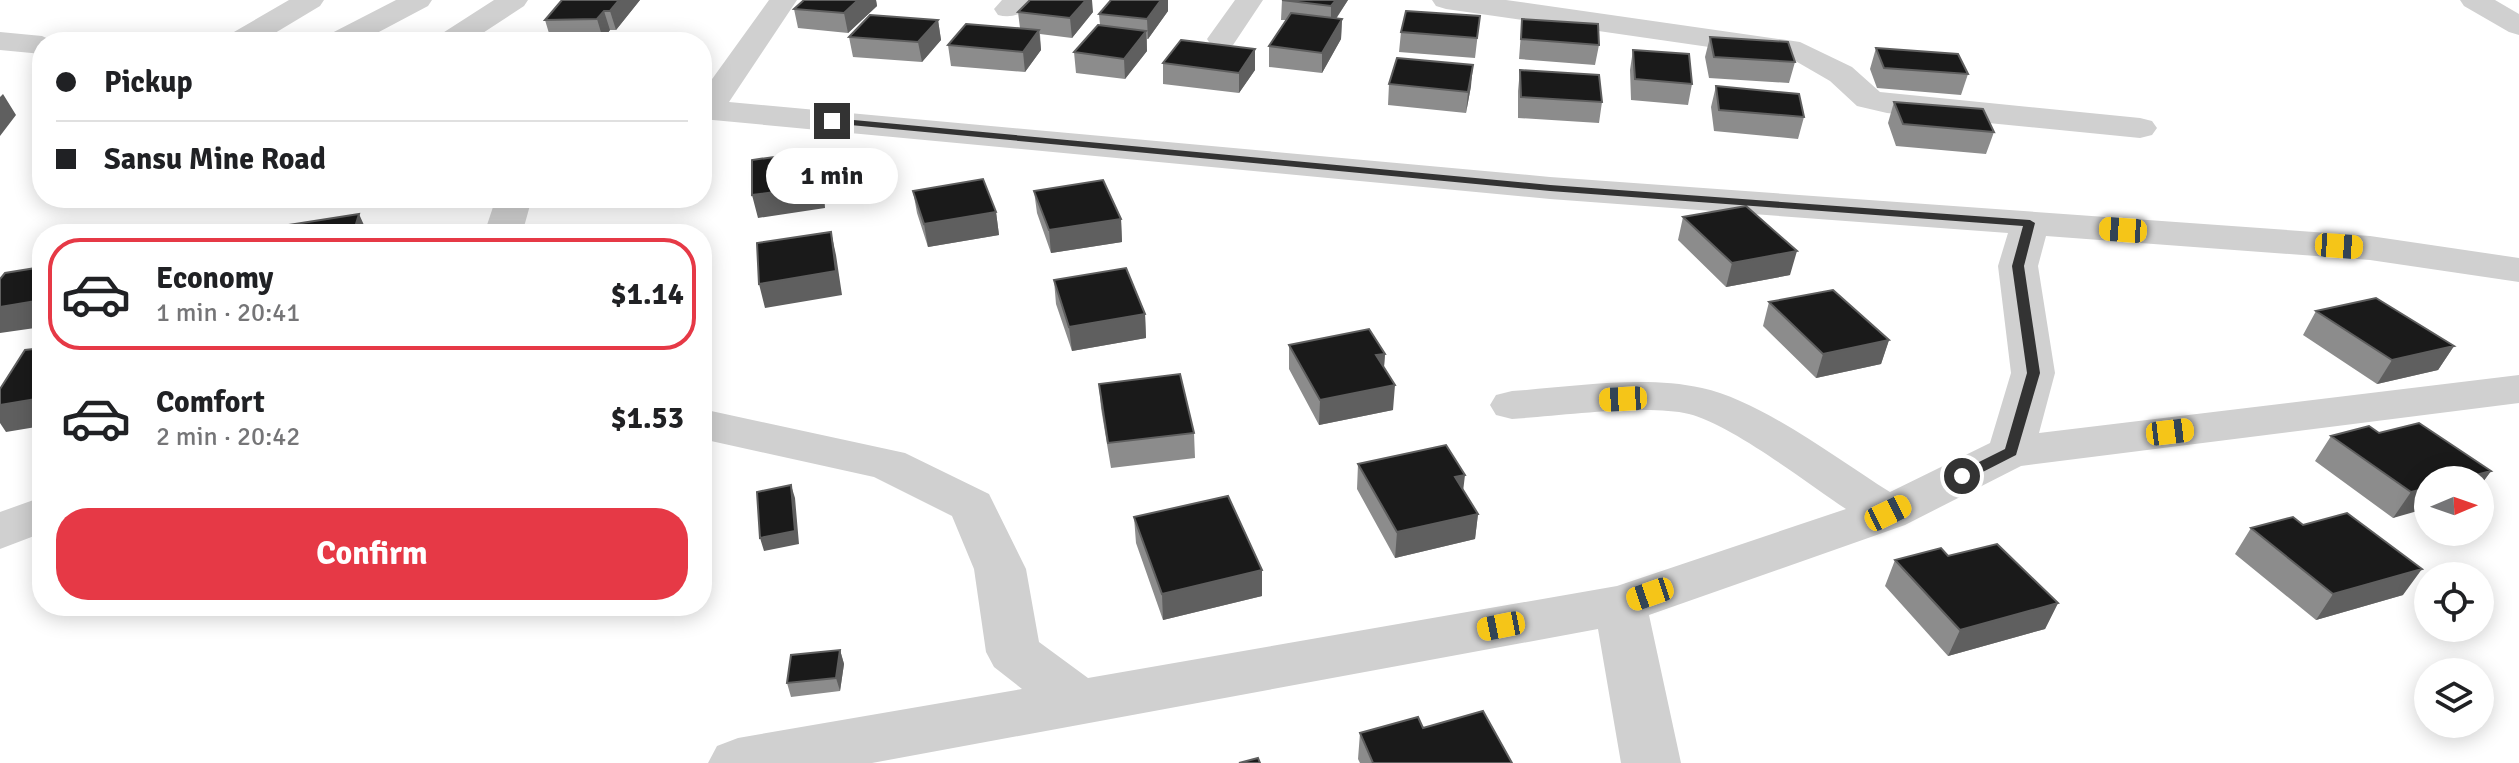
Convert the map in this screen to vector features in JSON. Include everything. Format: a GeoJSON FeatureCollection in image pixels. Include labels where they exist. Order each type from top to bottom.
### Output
{"type":"FeatureCollection","features":[{"type":"Feature","properties":{"kind":"street"},"geometry":{"type":"LineString","coordinates":[[255,32],[310,0]]}},
{"type":"Feature","properties":{"kind":"street"},"geometry":{"type":"LineString","coordinates":[[356,32],[418,0]]}},
{"type":"Feature","properties":{"kind":"street"},"geometry":{"type":"LineString","coordinates":[[464,32],[514,0]]}},
{"type":"Feature","properties":{"kind":"street"},"geometry":{"type":"LineString","coordinates":[[712,99],[783,0]]}},
{"type":"Feature","properties":{"kind":"street"},"geometry":{"type":"LineString","coordinates":[[1222,39],[1249,0]]}},
{"type":"Feature","properties":{"kind":"street"},"geometry":{"type":"LineString","coordinates":[[1446,0],[1787,48],[1821,61],[1869,99],[1887,103],[2140,128]]}},
{"type":"Feature","properties":{"kind":"street"},"geometry":{"type":"LineString","coordinates":[[2474,0],[2519,26]]}},
{"type":"Feature","properties":{"kind":"street"},"geometry":{"type":"LineString","coordinates":[[0,41],[32,44]]}},
{"type":"Feature","properties":{"kind":"street"},"geometry":{"type":"LineString","coordinates":[[712,110],[1550,188],[2370,248],[2519,270]]}},
{"type":"Feature","properties":{"kind":"street"},"geometry":{"type":"LineString","coordinates":[[2011,452],[2033,373],[2018,266],[2030,223]]}},
{"type":"Feature","properties":{"kind":"street"},"geometry":{"type":"LineString","coordinates":[[738,763],[1620,605],[1888,513],[2011,452],[2519,389]]}},
{"type":"Feature","properties":{"kind":"street"},"geometry":{"type":"LineString","coordinates":[[1512,405],[1650,397],[1699,401],[1750,425],[1888,513]]}},
{"type":"Feature","properties":{"kind":"street"},"geometry":{"type":"LineString","coordinates":[[712,426],[888,464],[972,506],[1000,569],[1013,652],[1081,703]]}},
{"type":"Feature","properties":{"kind":"street"},"geometry":{"type":"LineString","coordinates":[[0,531],[32,518]]}},
{"type":"Feature","properties":{"kind":"street"},"geometry":{"type":"LineString","coordinates":[[1620,605],[1651,763]]}},
{"type":"Feature","properties":{"kind":"building"},"geometry":{"type":"Polygon","coordinates":[[[562,0],[619,0],[610,11],[604,11],[597,19],[545,20],[562,0]]]}},
{"type":"Feature","properties":{"kind":"building"},"geometry":{"type":"Polygon","coordinates":[[[804,0],[858,0],[844,13],[794,9],[804,0]]]}},
{"type":"Feature","properties":{"kind":"building"},"geometry":{"type":"Polygon","coordinates":[[[1030,0],[1086,0],[1070,18],[1018,12],[1030,0]]]}},
{"type":"Feature","properties":{"kind":"building"},"geometry":{"type":"Polygon","coordinates":[[[1111,0],[1161,0],[1147,19],[1099,14],[1111,0]]]}},
{"type":"Feature","properties":{"kind":"building"},"geometry":{"type":"Polygon","coordinates":[[[1282,0],[1336,0],[1331,6],[1282,0]]]}},
{"type":"Feature","properties":{"kind":"building"},"geometry":{"type":"Polygon","coordinates":[[[1406,11],[1480,16],[1477,38],[1401,32],[1406,11]]]}},
{"type":"Feature","properties":{"kind":"building"},"geometry":{"type":"Polygon","coordinates":[[[1291,13],[1342,19],[1322,53],[1269,46],[1291,13]]]}},
{"type":"Feature","properties":{"kind":"building"},"geometry":{"type":"Polygon","coordinates":[[[870,15],[938,20],[918,42],[849,37],[870,15]]]}},
{"type":"Feature","properties":{"kind":"building"},"geometry":{"type":"Polygon","coordinates":[[[1522,19],[1598,24],[1599,45],[1521,39],[1522,19]]]}},
{"type":"Feature","properties":{"kind":"building"},"geometry":{"type":"Polygon","coordinates":[[[966,24],[1039,30],[1023,52],[948,45],[966,24]]]}},
{"type":"Feature","properties":{"kind":"building"},"geometry":{"type":"Polygon","coordinates":[[[1098,25],[1146,31],[1124,59],[1074,52],[1098,25]]]}},
{"type":"Feature","properties":{"kind":"building"},"geometry":{"type":"Polygon","coordinates":[[[1710,37],[1788,42],[1795,62],[1714,57],[1710,37]]]}},
{"type":"Feature","properties":{"kind":"building"},"geometry":{"type":"Polygon","coordinates":[[[1181,40],[1255,49],[1239,73],[1163,63],[1181,40]]]}},
{"type":"Feature","properties":{"kind":"building"},"geometry":{"type":"Polygon","coordinates":[[[1876,48],[1958,54],[1968,74],[1884,68],[1876,48]]]}},
{"type":"Feature","properties":{"kind":"building"},"geometry":{"type":"Polygon","coordinates":[[[1633,50],[1689,54],[1692,84],[1635,79],[1633,50]]]}},
{"type":"Feature","properties":{"kind":"building"},"geometry":{"type":"Polygon","coordinates":[[[1397,58],[1473,65],[1468,92],[1389,84],[1397,58]]]}},
{"type":"Feature","properties":{"kind":"building"},"geometry":{"type":"Polygon","coordinates":[[[1520,70],[1599,75],[1602,102],[1521,97],[1520,70]]]}},
{"type":"Feature","properties":{"kind":"building"},"geometry":{"type":"Polygon","coordinates":[[[1716,86],[1799,94],[1804,117],[1719,110],[1716,86]]]}},
{"type":"Feature","properties":{"kind":"building"},"geometry":{"type":"Polygon","coordinates":[[[1894,102],[1983,109],[1994,132],[1903,124],[1894,102]]]}},
{"type":"Feature","properties":{"kind":"building"},"geometry":{"type":"Polygon","coordinates":[[[818,151],[820,186],[752,195],[752,160],[818,151]]]}},
{"type":"Feature","properties":{"kind":"building"},"geometry":{"type":"Polygon","coordinates":[[[983,179],[996,212],[924,224],[913,191],[983,179]]]}},
{"type":"Feature","properties":{"kind":"building"},"geometry":{"type":"Polygon","coordinates":[[[1103,180],[1121,219],[1049,230],[1034,191],[1103,180]]]}},
{"type":"Feature","properties":{"kind":"building"},"geometry":{"type":"Polygon","coordinates":[[[1746,206],[1797,251],[1732,263],[1683,217],[1746,206]]]}},
{"type":"Feature","properties":{"kind":"building"},"geometry":{"type":"Polygon","coordinates":[[[359,214],[356,224],[295,224],[359,214]]]}},
{"type":"Feature","properties":{"kind":"building"},"geometry":{"type":"Polygon","coordinates":[[[831,232],[836,271],[759,284],[757,243],[831,232]]]}},
{"type":"Feature","properties":{"kind":"building"},"geometry":{"type":"Polygon","coordinates":[[[1126,268],[1145,314],[1069,327],[1054,280],[1126,268]]]}},
{"type":"Feature","properties":{"kind":"building"},"geometry":{"type":"Polygon","coordinates":[[[32,269],[32,302],[0,307],[0,279],[5,273],[32,269]]]}},
{"type":"Feature","properties":{"kind":"building"},"geometry":{"type":"Polygon","coordinates":[[[1833,290],[1889,340],[1823,354],[1769,302],[1833,290]]]}},
{"type":"Feature","properties":{"kind":"building"},"geometry":{"type":"Polygon","coordinates":[[[2376,298],[2454,346],[2392,360],[2316,311],[2376,298]]]}},
{"type":"Feature","properties":{"kind":"building"},"geometry":{"type":"Polygon","coordinates":[[[1369,329],[1385,354],[1376,355],[1395,385],[1320,400],[1289,345],[1369,329]]]}},
{"type":"Feature","properties":{"kind":"building"},"geometry":{"type":"Polygon","coordinates":[[[32,349],[32,400],[0,405],[0,389],[25,350],[32,349]]]}},
{"type":"Feature","properties":{"kind":"building"},"geometry":{"type":"Polygon","coordinates":[[[1180,374],[1194,433],[1108,443],[1099,384],[1180,374]]]}},
{"type":"Feature","properties":{"kind":"building"},"geometry":{"type":"Polygon","coordinates":[[[2419,423],[2484,466],[2414,466],[2414,491],[2411,492],[2331,436],[2369,426],[2379,433],[2419,423]]]}},
{"type":"Feature","properties":{"kind":"building"},"geometry":{"type":"Polygon","coordinates":[[[1446,445],[1465,475],[1455,477],[1478,514],[1397,532],[1358,464],[1446,445]]]}},
{"type":"Feature","properties":{"kind":"building"},"geometry":{"type":"Polygon","coordinates":[[[791,485],[795,531],[760,538],[757,492],[791,485]]]}},
{"type":"Feature","properties":{"kind":"building"},"geometry":{"type":"Polygon","coordinates":[[[1228,496],[1262,570],[1162,594],[1134,517],[1228,496]]]}},
{"type":"Feature","properties":{"kind":"building"},"geometry":{"type":"Polygon","coordinates":[[[2347,513],[2414,563],[2414,571],[2333,594],[2251,528],[2293,517],[2303,525],[2347,513]]]}},
{"type":"Feature","properties":{"kind":"building"},"geometry":{"type":"Polygon","coordinates":[[[1997,544],[2058,603],[1960,630],[1895,560],[1941,548],[1948,556],[1997,544]]]}},
{"type":"Feature","properties":{"kind":"building"},"geometry":{"type":"Polygon","coordinates":[[[840,650],[836,678],[787,683],[791,655],[840,650]]]}},
{"type":"Feature","properties":{"kind":"building"},"geometry":{"type":"Polygon","coordinates":[[[1483,711],[1512,763],[1373,763],[1360,733],[1418,717],[1423,728],[1483,711]]]}},
{"type":"Feature","properties":{"kind":"building"},"geometry":{"type":"Polygon","coordinates":[[[1258,758],[1260,763],[1239,763],[1258,758]]]}},
{"type":"Feature","properties":{"kind":"route"},"geometry":{"type":"LineString","coordinates":[[832,121],[1550,188],[2030,223],[2018,266],[2033,373],[2011,452],[1962,476]]}}]}
